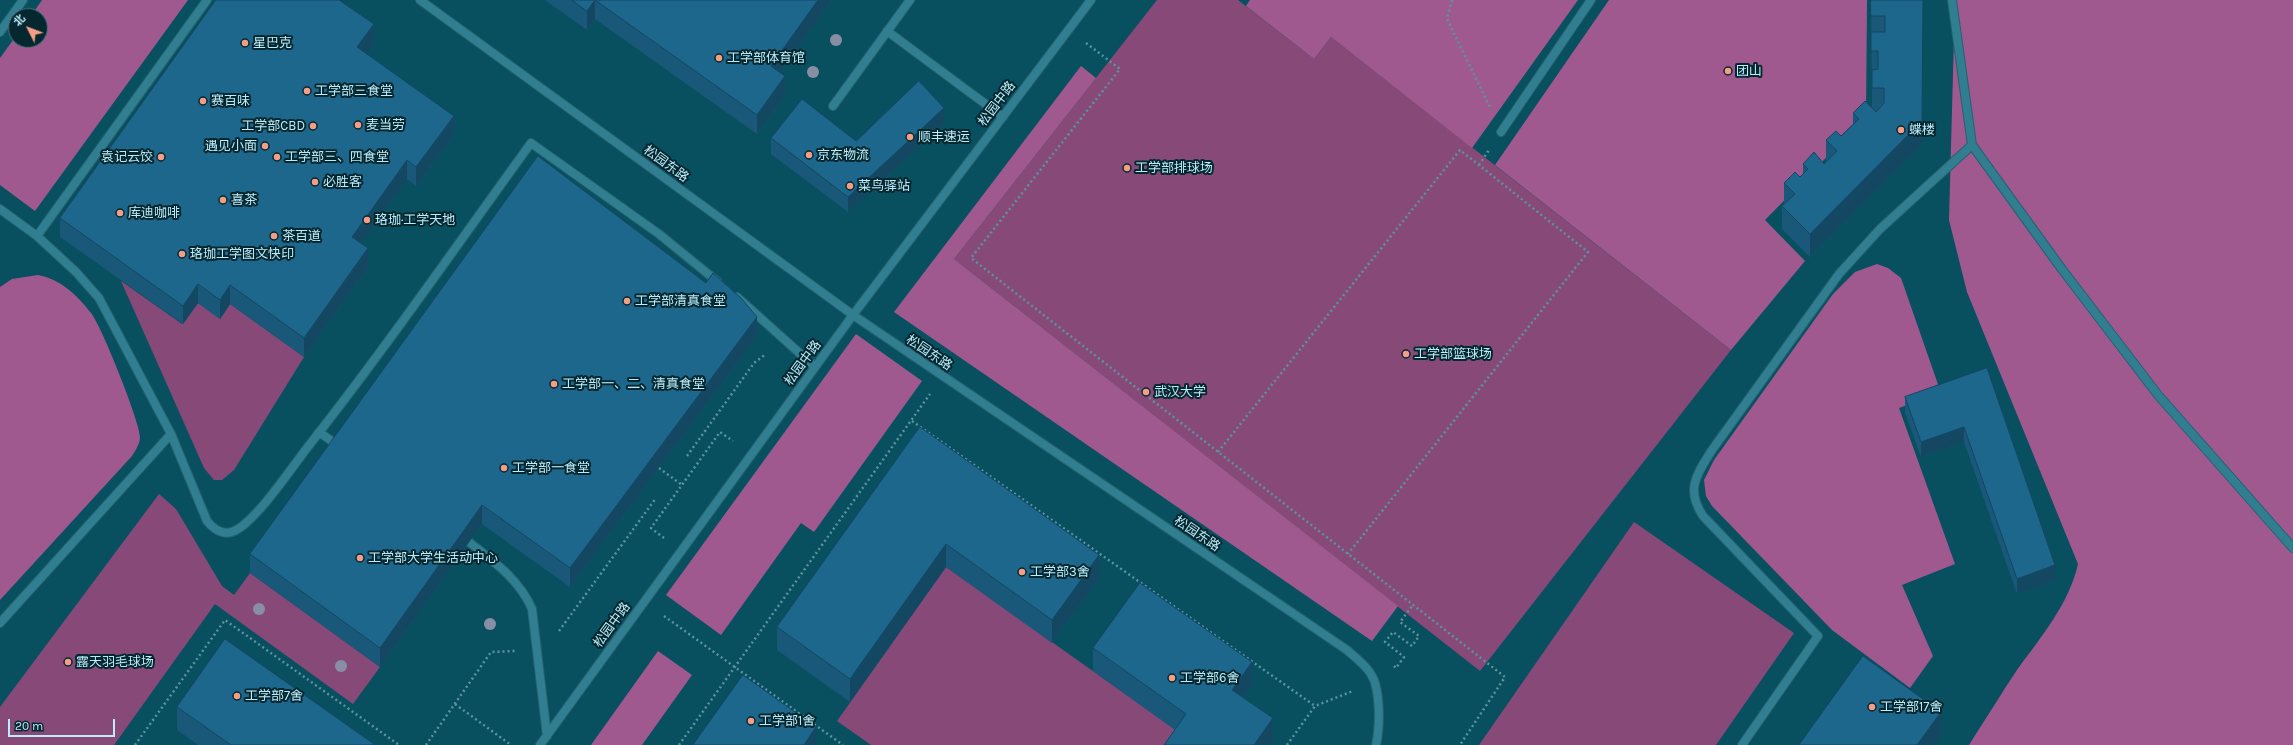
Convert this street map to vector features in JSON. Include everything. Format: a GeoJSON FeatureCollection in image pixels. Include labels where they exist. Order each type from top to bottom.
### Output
{"type":"FeatureCollection","features":[{"type":"Feature","properties":{"kind":"street"},"geometry":{"type":"LineString","coordinates":[[0,32],[23,0]]}},
{"type":"Feature","properties":{"kind":"street"},"geometry":{"type":"LineString","coordinates":[[37,236],[207,0]]}},
{"type":"Feature","properties":{"kind":"street","name":"松园东路"},"geometry":{"type":"LineString","coordinates":[[420,0],[853,315],[1347,650],[1365,666],[1375,682],[1378,724],[1376,745]]}},
{"type":"Feature","properties":{"kind":"street"},"geometry":{"type":"LineString","coordinates":[[833,106],[910,0]]}},
{"type":"Feature","properties":{"kind":"street","name":"松园中路"},"geometry":{"type":"LineString","coordinates":[[540,745],[853,315],[1091,0]]}},
{"type":"Feature","properties":{"kind":"street"},"geometry":{"type":"LineString","coordinates":[[1501,132],[1591,0]]}},
{"type":"Feature","properties":{"kind":"street"},"geometry":{"type":"LineString","coordinates":[[1952,0],[1972,145],[2061,268],[2158,395],[2293,548]]}},
{"type":"Feature","properties":{"kind":"street"},"geometry":{"type":"LineString","coordinates":[[888,31],[1003,117]]}},
{"type":"Feature","properties":{"kind":"street"},"geometry":{"type":"LineString","coordinates":[[0,209],[37,236],[76,272],[99,298],[171,434],[207,521],[218,531],[225,533],[238,530],[256,512],[319,432],[532,143],[659,234],[729,290],[815,367]]}},
{"type":"Feature","properties":{"kind":"street"},"geometry":{"type":"LineString","coordinates":[[1742,745],[1818,636],[1703,516],[1694,499],[1695,479],[1712,450],[1838,274],[1880,229],[1972,145]]}},
{"type":"Feature","properties":{"kind":"street"},"geometry":{"type":"LineString","coordinates":[[319,432],[341,448]]}},
{"type":"Feature","properties":{"kind":"street"},"geometry":{"type":"LineString","coordinates":[[0,622],[171,434]]}},
{"type":"Feature","properties":{"kind":"street"},"geometry":{"type":"LineString","coordinates":[[469,542],[511,577],[526,597],[532,609],[535,650],[547,736]]}},
{"type":"Feature","properties":{"kind":"path"},"geometry":{"type":"LineString","coordinates":[[1452,0],[1447,19],[1501,132]]}},
{"type":"Feature","properties":{"kind":"path"},"geometry":{"type":"LineString","coordinates":[[1068,30],[1120,69],[971,258],[1505,677],[1460,745]]}},
{"type":"Feature","properties":{"kind":"path"},"geometry":{"type":"LineString","coordinates":[[1218,452],[1460,150],[1588,252],[1348,554]]}},
{"type":"Feature","properties":{"kind":"path"},"geometry":{"type":"LineString","coordinates":[[687,456],[754,363],[784,339]]}},
{"type":"Feature","properties":{"kind":"path"},"geometry":{"type":"LineString","coordinates":[[679,745],[912,421],[942,376]]}},
{"type":"Feature","properties":{"kind":"path"},"geometry":{"type":"LineString","coordinates":[[912,421],[1314,706]]}},
{"type":"Feature","properties":{"kind":"path"},"geometry":{"type":"LineString","coordinates":[[669,542],[651,528],[720,432],[739,446]]}},
{"type":"Feature","properties":{"kind":"path"},"geometry":{"type":"LineString","coordinates":[[659,468],[682,485]]}},
{"type":"Feature","properties":{"kind":"path"},"geometry":{"type":"LineString","coordinates":[[426,745],[491,652],[535,650],[546,647],[656,498]]}},
{"type":"Feature","properties":{"kind":"path"},"geometry":{"type":"LineString","coordinates":[[644,601],[841,744]]}},
{"type":"Feature","properties":{"kind":"path"},"geometry":{"type":"LineString","coordinates":[[1365,666],[1376,652],[1396,668],[1404,657],[1385,642],[1393,632],[1412,646],[1419,636],[1400,622],[1413,605]]}},
{"type":"Feature","properties":{"kind":"path"},"geometry":{"type":"LineString","coordinates":[[136,745],[225,620],[399,745]]}},
{"type":"Feature","properties":{"kind":"path"},"geometry":{"type":"LineString","coordinates":[[1287,745],[1314,706],[1375,682]]}},
{"type":"Feature","properties":{"kind":"path"},"geometry":{"type":"LineString","coordinates":[[455,704],[511,745]]}},
{"type":"Feature","properties":{"kind":"shaded area","name":"武汉大学"},"geometry":{"type":"Polygon","coordinates":[[[0,0],[2293,0],[2293,745],[0,745],[0,0]]]}},
{"type":"Feature","properties":{"kind":"shaded area"},"geometry":{"type":"Polygon","coordinates":[[[42,0],[188,0],[35,211],[0,185],[0,58],[8,47],[48,48],[48,8],[36,8],[42,0]]]}},
{"type":"Feature","properties":{"kind":"shaded area","name":"工学部篮球场"},"geometry":{"type":"Polygon","coordinates":[[[1157,0],[1238,0],[1314,59],[1331,37],[1731,350],[1480,671],[954,259],[1157,0]]]}},
{"type":"Feature","properties":{"kind":"shaded area"},"geometry":{"type":"Polygon","coordinates":[[[1250,0],[1578,0],[1472,148],[1331,37],[1314,59],[1246,6],[1250,0]]]}},
{"type":"Feature","properties":{"kind":"shaded area"},"geometry":{"type":"Polygon","coordinates":[[[1609,0],[1867,0],[1866,117],[1765,220],[1805,261],[1731,350],[1495,165],[1609,0]]]}},
{"type":"Feature","properties":{"kind":"shaded area"},"geometry":{"type":"Polygon","coordinates":[[[1955,0],[2293,0],[2293,745],[1969,745],[2017,670],[2053,620],[2068,593],[2078,564],[1967,292],[1949,220],[1955,0]]]}},
{"type":"Feature","properties":{"kind":"shaded area"},"geometry":{"type":"Polygon","coordinates":[[[1081,66],[1096,78],[954,259],[1398,606],[1372,641],[894,312],[1081,66]]]}},
{"type":"Feature","properties":{"kind":"shaded area"},"geometry":{"type":"Polygon","coordinates":[[[1877,264],[1888,268],[1901,278],[1941,393],[1899,408],[1955,564],[1902,585],[1933,656],[1910,688],[1832,630],[1712,506],[1706,496],[1704,480],[1714,460],[1833,294],[1855,272],[1877,264]]]}},
{"type":"Feature","properties":{"kind":"shaded area"},"geometry":{"type":"Polygon","coordinates":[[[38,275],[54,280],[68,289],[80,300],[96,321],[134,413],[140,440],[132,456],[0,600],[0,287],[12,279],[38,275]]]}},
{"type":"Feature","properties":{"kind":"shaded area"},"geometry":{"type":"Polygon","coordinates":[[[121,281],[182,324],[198,303],[220,319],[230,304],[304,357],[234,470],[222,480],[214,480],[204,468],[121,281]]]}},
{"type":"Feature","properties":{"kind":"shaded area"},"geometry":{"type":"Polygon","coordinates":[[[856,334],[922,381],[814,532],[801,523],[721,635],[666,595],[856,334]]]}},
{"type":"Feature","properties":{"kind":"shaded area"},"geometry":{"type":"Polygon","coordinates":[[[159,494],[176,509],[222,586],[234,595],[250,573],[380,667],[353,704],[215,604],[114,745],[0,745],[0,707],[159,494]]]}},
{"type":"Feature","properties":{"kind":"shaded area"},"geometry":{"type":"Polygon","coordinates":[[[1634,522],[1794,633],[1716,745],[1479,745],[1634,522]]]}},
{"type":"Feature","properties":{"kind":"shaded area"},"geometry":{"type":"Polygon","coordinates":[[[946,567],[1186,737],[1180,745],[871,745],[837,721],[946,567]]]}},
{"type":"Feature","properties":{"kind":"shaded area"},"geometry":{"type":"Polygon","coordinates":[[[658,651],[692,675],[642,745],[591,745],[658,651]]]}},
{"type":"Feature","properties":{"kind":"building","name":"工学部三、四食堂"},"geometry":{"type":"Polygon","coordinates":[[[216,0],[339,0],[374,24],[357,47],[454,116],[416,167],[407,160],[352,237],[368,248],[304,338],[230,285],[220,300],[198,284],[183,306],[60,218],[216,0]]]}},
{"type":"Feature","properties":{"kind":"building"},"geometry":{"type":"Polygon","coordinates":[[[572,0],[595,0],[587,11],[572,0]]]}},
{"type":"Feature","properties":{"kind":"building","name":"工学部体育馆"},"geometry":{"type":"Polygon","coordinates":[[[595,0],[818,0],[771,66],[785,76],[757,115],[595,0]]]}},
{"type":"Feature","properties":{"kind":"building","name":"蝶楼"},"geometry":{"type":"Polygon","coordinates":[[[1871,0],[1923,0],[1922,121],[1810,234],[1782,206],[1795,194],[1784,183],[1795,172],[1800,177],[1808,169],[1803,164],[1814,152],[1824,164],[1837,151],[1826,140],[1836,131],[1841,136],[1859,119],[1853,113],[1865,101],[1876,112],[1884,103],[1884,88],[1872,88],[1872,70],[1878,69],[1878,51],[1871,51],[1871,32],[1885,32],[1885,16],[1871,16],[1871,0]]]}},
{"type":"Feature","properties":{"kind":"building"},"geometry":{"type":"Polygon","coordinates":[[[919,81],[944,108],[848,197],[771,138],[802,99],[856,141],[919,81]]]}},
{"type":"Feature","properties":{"kind":"building","name":"工学部一、二、清真食堂"},"geometry":{"type":"Polygon","coordinates":[[[538,156],[706,283],[713,273],[741,298],[757,317],[570,568],[482,505],[380,648],[250,554],[538,156]]]}},
{"type":"Feature","properties":{"kind":"building"},"geometry":{"type":"Polygon","coordinates":[[[1987,368],[2055,565],[2017,579],[1964,427],[1921,442],[1905,397],[1987,368]]]}},
{"type":"Feature","properties":{"kind":"building","name":"工学部3舍"},"geometry":{"type":"Polygon","coordinates":[[[920,427],[1099,555],[1052,620],[946,544],[850,679],[777,627],[920,427]]]}},
{"type":"Feature","properties":{"kind":"building","name":"工学部6舍"},"geometry":{"type":"Polygon","coordinates":[[[1140,583],[1252,662],[1232,690],[1273,718],[1254,745],[1164,745],[1186,714],[1093,648],[1140,583]]]}},
{"type":"Feature","properties":{"kind":"building","name":"工学部7舍"},"geometry":{"type":"Polygon","coordinates":[[[225,639],[374,744],[231,745],[177,707],[225,639]]]}},
{"type":"Feature","properties":{"kind":"building"},"geometry":{"type":"Polygon","coordinates":[[[1863,656],[1941,712],[1917,745],[1799,745],[1863,656]]]}},
{"type":"Feature","properties":{"kind":"building"},"geometry":{"type":"Polygon","coordinates":[[[743,675],[816,727],[804,745],[693,745],[743,675]]]}},
{"type":"Feature","properties":{"kind":"place","name":"星巴克"},"geometry":{"type":"Point","coordinates":[245,43]}},
{"type":"Feature","properties":{"kind":"place","name":"工学部体育馆"},"geometry":{"type":"Point","coordinates":[719,58]}},
{"type":"Feature","properties":{"kind":"place","name":"团山"},"geometry":{"type":"Point","coordinates":[1728,71]}},
{"type":"Feature","properties":{"kind":"place","name":"工学部三食堂"},"geometry":{"type":"Point","coordinates":[307,91]}},
{"type":"Feature","properties":{"kind":"place","name":"赛百味"},"geometry":{"type":"Point","coordinates":[203,101]}},
{"type":"Feature","properties":{"kind":"place","name":"麦当劳"},"geometry":{"type":"Point","coordinates":[358,125]}},
{"type":"Feature","properties":{"kind":"place","name":"工学部CBD"},"geometry":{"type":"Point","coordinates":[313,126]}},
{"type":"Feature","properties":{"kind":"place","name":"蝶楼"},"geometry":{"type":"Point","coordinates":[1901,130]}},
{"type":"Feature","properties":{"kind":"place","name":"顺丰速运"},"geometry":{"type":"Point","coordinates":[910,137]}},
{"type":"Feature","properties":{"kind":"place","name":"遇见小面"},"geometry":{"type":"Point","coordinates":[265,146]}},
{"type":"Feature","properties":{"kind":"place","name":"京东物流"},"geometry":{"type":"Point","coordinates":[809,155]}},
{"type":"Feature","properties":{"kind":"place","name":"袁记云饺"},"geometry":{"type":"Point","coordinates":[161,157]}},
{"type":"Feature","properties":{"kind":"place","name":"工学部三、四食堂"},"geometry":{"type":"Point","coordinates":[277,157]}},
{"type":"Feature","properties":{"kind":"place","name":"工学部排球场"},"geometry":{"type":"Point","coordinates":[1127,168]}},
{"type":"Feature","properties":{"kind":"place","name":"必胜客"},"geometry":{"type":"Point","coordinates":[315,182]}},
{"type":"Feature","properties":{"kind":"place","name":"菜鸟驿站"},"geometry":{"type":"Point","coordinates":[850,186]}},
{"type":"Feature","properties":{"kind":"place","name":"喜茶"},"geometry":{"type":"Point","coordinates":[223,200]}},
{"type":"Feature","properties":{"kind":"place","name":"库迪咖啡"},"geometry":{"type":"Point","coordinates":[120,213]}},
{"type":"Feature","properties":{"kind":"place","name":"珞珈·工学天地"},"geometry":{"type":"Point","coordinates":[367,220]}},
{"type":"Feature","properties":{"kind":"place","name":"茶百道"},"geometry":{"type":"Point","coordinates":[274,236]}},
{"type":"Feature","properties":{"kind":"place","name":"珞珈工学图文快印"},"geometry":{"type":"Point","coordinates":[182,254]}},
{"type":"Feature","properties":{"kind":"place","name":"工学部清真食堂"},"geometry":{"type":"Point","coordinates":[627,301]}},
{"type":"Feature","properties":{"kind":"place","name":"工学部篮球场"},"geometry":{"type":"Point","coordinates":[1406,354]}},
{"type":"Feature","properties":{"kind":"place","name":"工学部一、二、清真食堂"},"geometry":{"type":"Point","coordinates":[554,384]}},
{"type":"Feature","properties":{"kind":"place","name":"武汉大学"},"geometry":{"type":"Point","coordinates":[1146,392]}},
{"type":"Feature","properties":{"kind":"place","name":"工学部一食堂"},"geometry":{"type":"Point","coordinates":[504,468]}},
{"type":"Feature","properties":{"kind":"place","name":"工学部大学生活动中心"},"geometry":{"type":"Point","coordinates":[360,558]}},
{"type":"Feature","properties":{"kind":"place","name":"工学部3舍"},"geometry":{"type":"Point","coordinates":[1022,572]}},
{"type":"Feature","properties":{"kind":"place","name":"露天羽毛球场"},"geometry":{"type":"Point","coordinates":[68,662]}},
{"type":"Feature","properties":{"kind":"place","name":"工学部6舍"},"geometry":{"type":"Point","coordinates":[1172,678]}},
{"type":"Feature","properties":{"kind":"place","name":"工学部7舍"},"geometry":{"type":"Point","coordinates":[237,696]}},
{"type":"Feature","properties":{"kind":"place","name":"工学部17舍"},"geometry":{"type":"Point","coordinates":[1872,707]}},
{"type":"Feature","properties":{"kind":"place","name":"工学部1舍"},"geometry":{"type":"Point","coordinates":[751,721]}}]}
